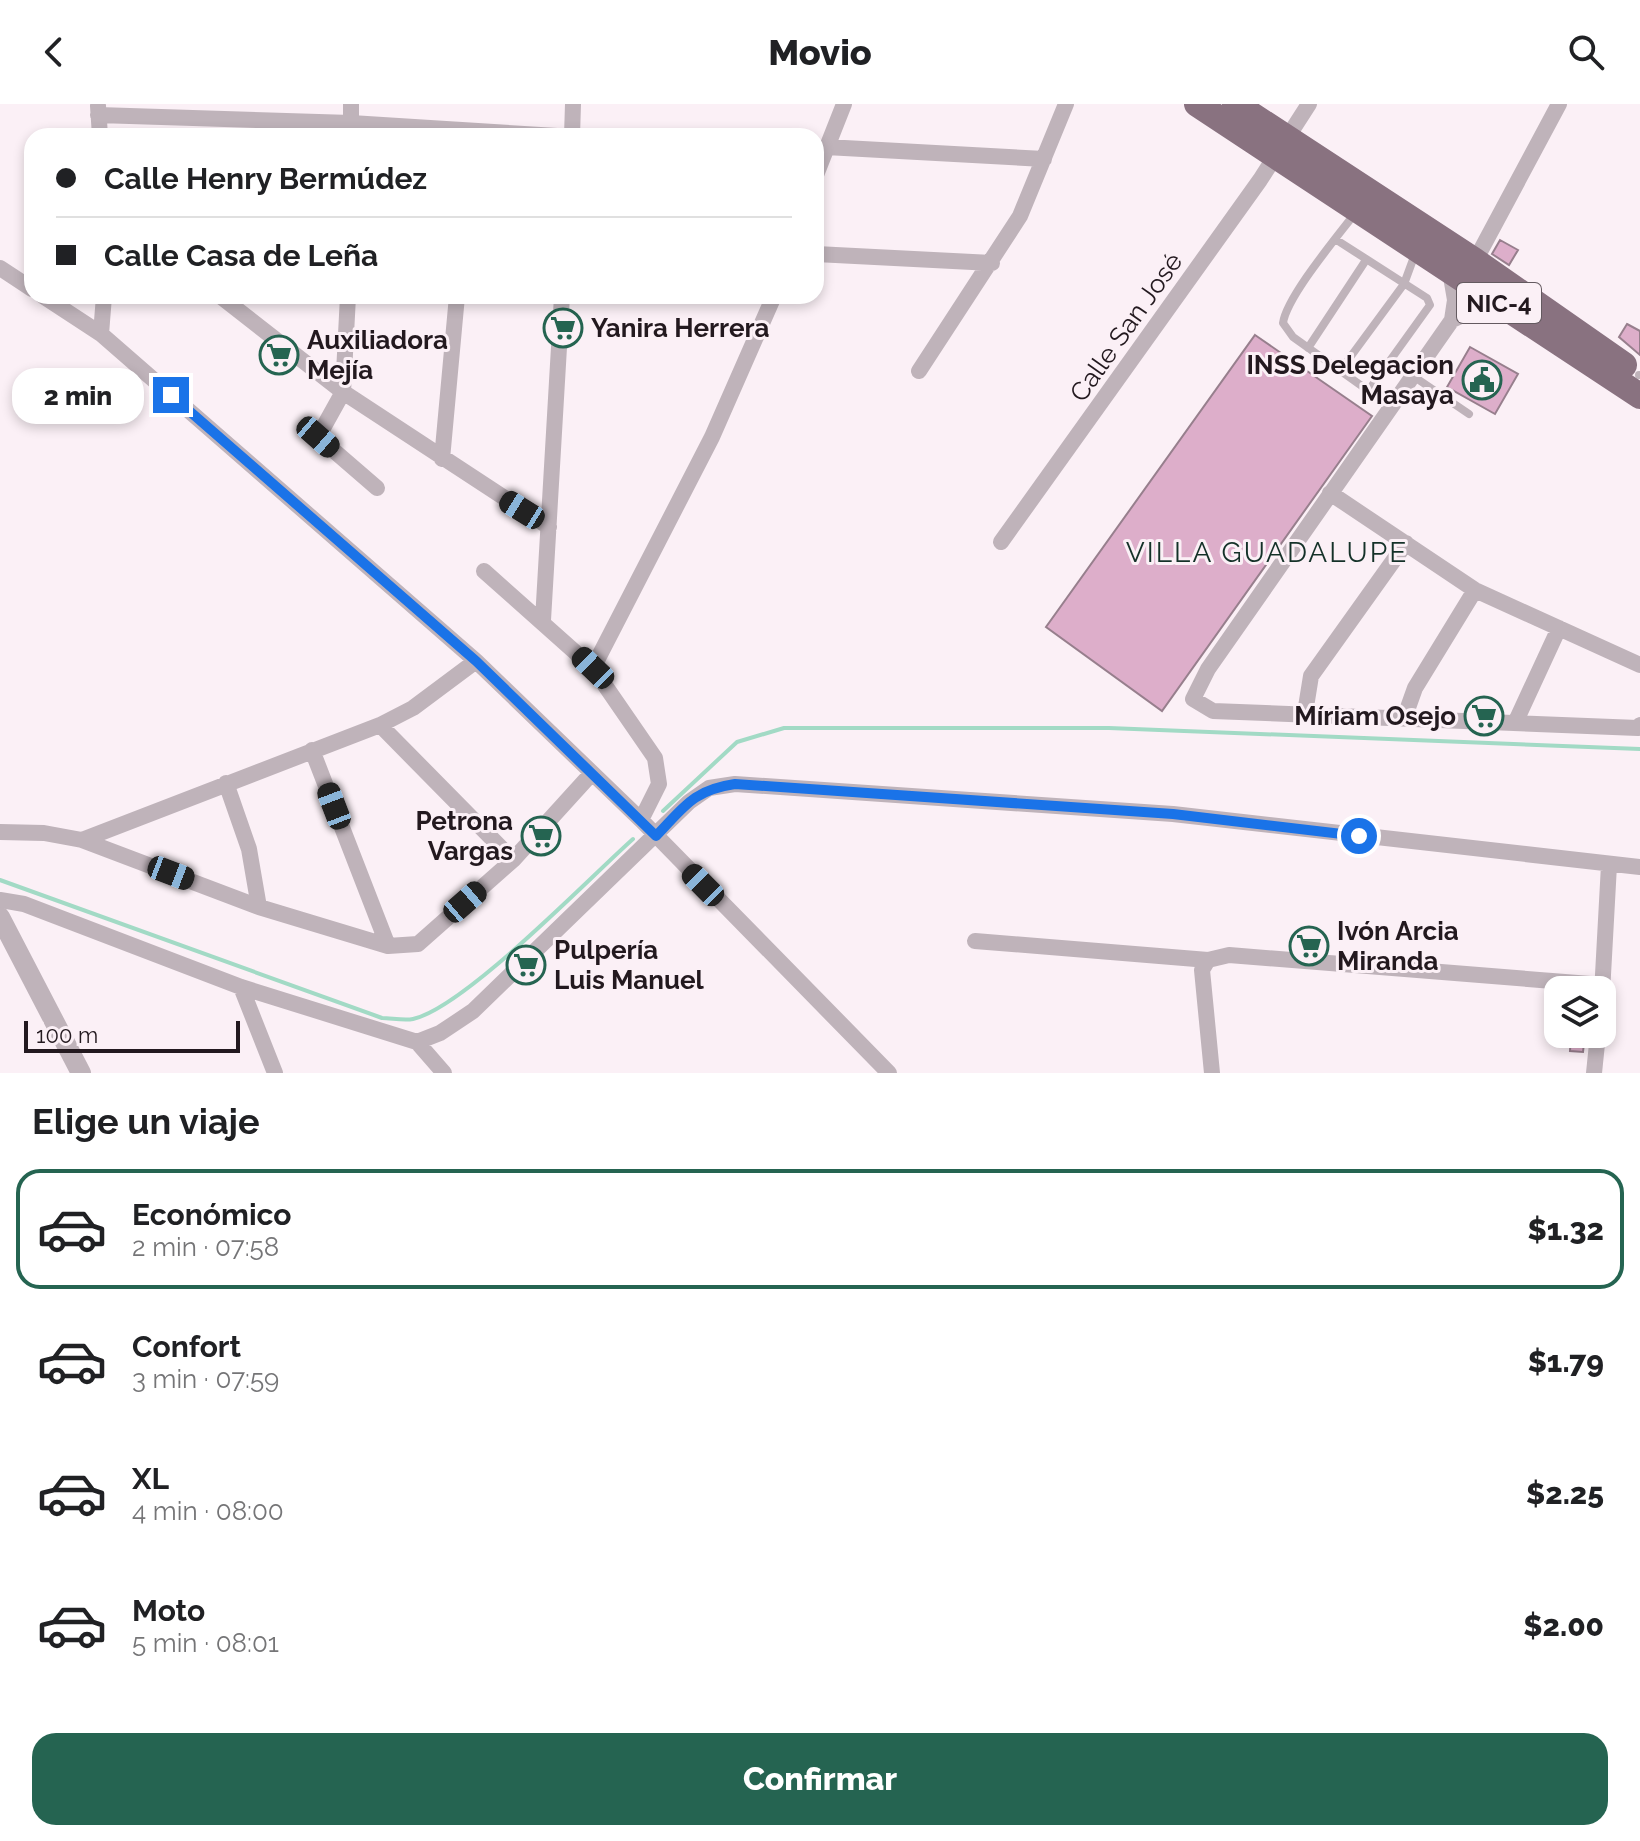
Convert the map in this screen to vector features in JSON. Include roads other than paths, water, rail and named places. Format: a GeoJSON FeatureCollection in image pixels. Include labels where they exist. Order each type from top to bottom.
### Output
{"type":"FeatureCollection","features":[{"type":"Feature","properties":{"kind":"highway","name":"NIC-4"},"geometry":{"type":"LineString","coordinates":[[1197,104],[1281,146],[1364,201],[1475,261],[1640,375]]}},
{"type":"Feature","properties":{"kind":"highway","name":"NIC-4"},"geometry":{"type":"LineString","coordinates":[[1235,104],[1281,146]]}},
{"type":"Feature","properties":{"kind":"highway","name":"NIC-4"},"geometry":{"type":"LineString","coordinates":[[1364,201],[1417,250],[1640,396]]}},
{"type":"Feature","properties":{"kind":"street"},"geometry":{"type":"LineString","coordinates":[[351,104],[351,128]]}},
{"type":"Feature","properties":{"kind":"street"},"geometry":{"type":"LineString","coordinates":[[572,128],[573,104]]}},
{"type":"Feature","properties":{"kind":"street"},"geometry":{"type":"LineString","coordinates":[[824,153],[844,104]]}},
{"type":"Feature","properties":{"kind":"street"},"geometry":{"type":"LineString","coordinates":[[919,371],[1020,216],[1066,104]]}},
{"type":"Feature","properties":{"kind":"street","name":"Calle San José"},"geometry":{"type":"LineString","coordinates":[[1001,542],[1309,104]]}},
{"type":"Feature","properties":{"kind":"street"},"geometry":{"type":"LineString","coordinates":[[1475,261],[1559,104]]}},
{"type":"Feature","properties":{"kind":"street"},"geometry":{"type":"LineString","coordinates":[[98,110],[326,128]]}},
{"type":"Feature","properties":{"kind":"street"},"geometry":{"type":"LineString","coordinates":[[826,147],[1044,159]]}},
{"type":"Feature","properties":{"kind":"street"},"geometry":{"type":"LineString","coordinates":[[824,254],[992,263]]}},
{"type":"Feature","properties":{"kind":"street"},"geometry":{"type":"LineString","coordinates":[[0,268],[24,284]]}},
{"type":"Feature","properties":{"kind":"street"},"geometry":{"type":"LineString","coordinates":[[1450,271],[1455,300],[1452,320],[1208,669],[1193,699],[1213,711],[1639,727]]}},
{"type":"Feature","properties":{"kind":"street"},"geometry":{"type":"LineString","coordinates":[[55,304],[101,334],[476,661],[641,820],[889,1073]]}},
{"type":"Feature","properties":{"kind":"street"},"geometry":{"type":"LineString","coordinates":[[101,334],[103,304]]}},
{"type":"Feature","properties":{"kind":"street"},"geometry":{"type":"LineString","coordinates":[[230,304],[343,392],[549,527]]}},
{"type":"Feature","properties":{"kind":"street"},"geometry":{"type":"LineString","coordinates":[[348,304],[343,392],[318,437],[377,488]]}},
{"type":"Feature","properties":{"kind":"street"},"geometry":{"type":"LineString","coordinates":[[442,459],[456,304]]}},
{"type":"Feature","properties":{"kind":"street"},"geometry":{"type":"LineString","coordinates":[[543,620],[562,304]]}},
{"type":"Feature","properties":{"kind":"street"},"geometry":{"type":"LineString","coordinates":[[593,668],[712,437],[770,304]]}},
{"type":"Feature","properties":{"kind":"street"},"geometry":{"type":"LineString","coordinates":[[1452,320],[1465,314],[1506,308]]}},
{"type":"Feature","properties":{"kind":"street"},"geometry":{"type":"LineString","coordinates":[[1330,493],[1475,590],[1640,665]]}},
{"type":"Feature","properties":{"kind":"street"},"geometry":{"type":"LineString","coordinates":[[1305,713],[1311,676],[1406,543]]}},
{"type":"Feature","properties":{"kind":"street"},"geometry":{"type":"LineString","coordinates":[[484,571],[543,620],[593,668],[655,758],[659,784],[641,820]]}},
{"type":"Feature","properties":{"kind":"street"},"geometry":{"type":"LineString","coordinates":[[1405,716],[1415,688],[1475,590]]}},
{"type":"Feature","properties":{"kind":"street"},"geometry":{"type":"LineString","coordinates":[[1516,721],[1559,628]]}},
{"type":"Feature","properties":{"kind":"street"},"geometry":{"type":"LineString","coordinates":[[82,840],[380,725],[413,708],[476,661]]}},
{"type":"Feature","properties":{"kind":"street"},"geometry":{"type":"LineString","coordinates":[[380,725],[513,860]]}},
{"type":"Feature","properties":{"kind":"street"},"geometry":{"type":"LineString","coordinates":[[312,750],[388,946]]}},
{"type":"Feature","properties":{"kind":"street"},"geometry":{"type":"LineString","coordinates":[[0,832],[44,833],[82,840],[259,907],[388,946],[418,944],[513,860],[592,773]]}},
{"type":"Feature","properties":{"kind":"street"},"geometry":{"type":"LineString","coordinates":[[226,783],[249,849],[259,907]]}},
{"type":"Feature","properties":{"kind":"street"},"geometry":{"type":"LineString","coordinates":[[417,1042],[440,1033],[473,1011],[689,802],[709,788],[735,784],[1173,814],[1640,867]]}},
{"type":"Feature","properties":{"kind":"street"},"geometry":{"type":"LineString","coordinates":[[1603,976],[1609,865]]}},
{"type":"Feature","properties":{"kind":"street"},"geometry":{"type":"LineString","coordinates":[[0,900],[24,904],[241,987],[417,1042],[444,1073]]}},
{"type":"Feature","properties":{"kind":"street"},"geometry":{"type":"LineString","coordinates":[[0,917],[81,1073]]}},
{"type":"Feature","properties":{"kind":"street"},"geometry":{"type":"LineString","coordinates":[[975,941],[1208,960],[1229,955],[1544,984]]}},
{"type":"Feature","properties":{"kind":"street"},"geometry":{"type":"LineString","coordinates":[[1208,960],[1202,970],[1212,1073]]}},
{"type":"Feature","properties":{"kind":"street"},"geometry":{"type":"LineString","coordinates":[[241,987],[275,1073]]}},
{"type":"Feature","properties":{"kind":"street"},"geometry":{"type":"LineString","coordinates":[[1594,1073],[1597,1048]]}},
{"type":"Feature","properties":{"kind":"lane"},"geometry":{"type":"LineString","coordinates":[[1335,239],[1427,298],[1428,311],[1371,387],[1362,388],[1308,348],[1287,330],[1284,315],[1335,239],[1364,201]]}},
{"type":"Feature","properties":{"kind":"lane"},"geometry":{"type":"LineString","coordinates":[[1340,371],[1404,284],[1417,250]]}},
{"type":"Feature","properties":{"kind":"lane"},"geometry":{"type":"LineString","coordinates":[[1308,348],[1366,260]]}},
{"type":"Feature","properties":{"kind":"lane"},"geometry":{"type":"LineString","coordinates":[[1412,376],[1469,414]]}},
{"type":"Feature","properties":{"kind":"waterway"},"geometry":{"type":"LineString","coordinates":[[663,811],[737,742],[784,728],[1109,728],[1640,749]]}},
{"type":"Feature","properties":{"kind":"waterway"},"geometry":{"type":"LineString","coordinates":[[0,880],[382,1018],[409,1020],[435,1010],[493,968],[633,839]]}},
{"type":"Feature","properties":{"kind":"place","name":"Yanira Herrera"},"geometry":{"type":"Point","coordinates":[563,328]}},
{"type":"Feature","properties":{"kind":"place","name":"Auxiliadora Mejía"},"geometry":{"type":"Point","coordinates":[279,355]}},
{"type":"Feature","properties":{"kind":"place","name":"INSS Delegacion Masaya"},"geometry":{"type":"Point","coordinates":[1482,380]}},
{"type":"Feature","properties":{"kind":"place","name":"Míriam Osejo"},"geometry":{"type":"Point","coordinates":[1484,716]}},
{"type":"Feature","properties":{"kind":"place","name":"Petrona Vargas"},"geometry":{"type":"Point","coordinates":[541,836]}},
{"type":"Feature","properties":{"kind":"place","name":"Ivón Arcia Miranda"},"geometry":{"type":"Point","coordinates":[1309,946]}},
{"type":"Feature","properties":{"kind":"place","name":"Pulpería Luis Manuel"},"geometry":{"type":"Point","coordinates":[526,965]}},
{"type":"Feature","properties":{"kind":"district","name":"VILLA GUADALUPE"},"geometry":{"type":"Point","coordinates":[1267,552]}}]}
